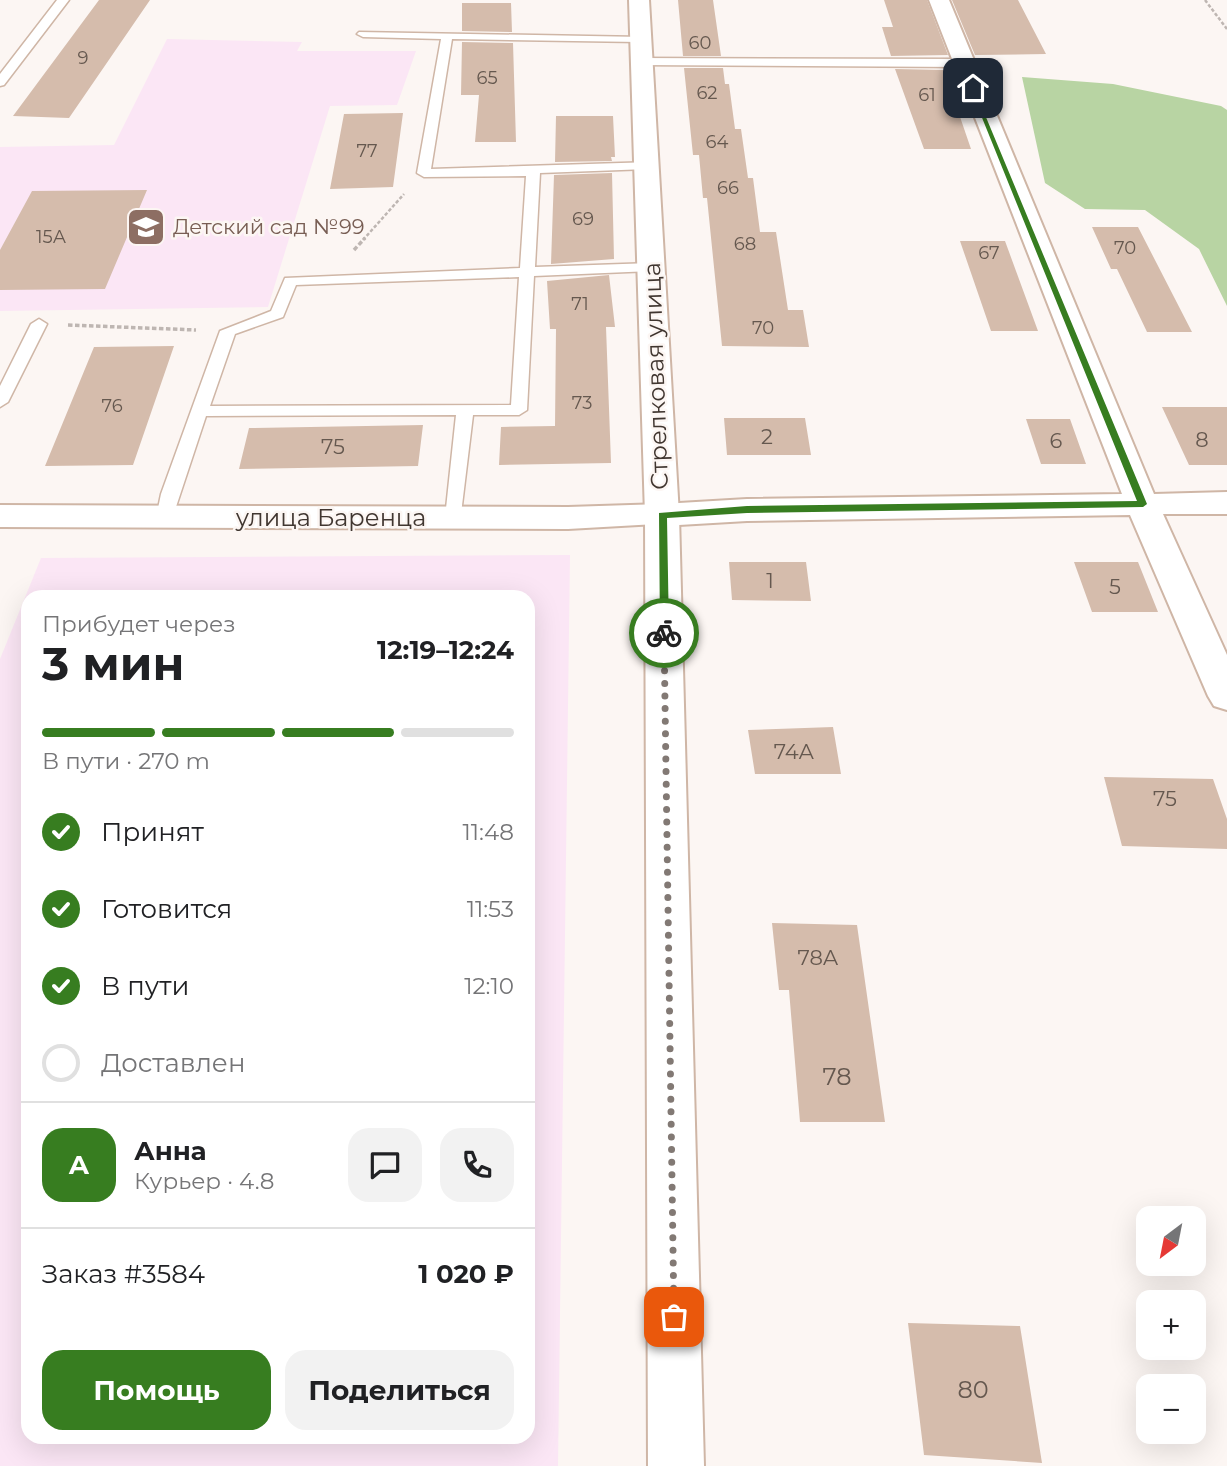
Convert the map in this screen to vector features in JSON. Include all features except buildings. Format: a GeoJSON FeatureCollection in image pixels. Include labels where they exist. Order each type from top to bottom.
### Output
{"type":"FeatureCollection","features":[{"type":"Feature","properties":{"kind":"street","name":"Стрелковая улица"},"geometry":{"type":"LineString","coordinates":[[639,0],[662,515],[676,1466]]}},
{"type":"Feature","properties":{"kind":"street"},"geometry":{"type":"LineString","coordinates":[[939,0],[1143,504],[1227,696]]}},
{"type":"Feature","properties":{"kind":"street","name":"улица Баренца"},"geometry":{"type":"LineString","coordinates":[[0,516],[454,518],[662,515],[747,510],[1227,503]]}},
{"type":"Feature","properties":{"kind":"lane"},"geometry":{"type":"LineString","coordinates":[[0,82],[63,0]]}},
{"type":"Feature","properties":{"kind":"lane"},"geometry":{"type":"LineString","coordinates":[[363,34],[447,35],[640,50],[963,63]]}},
{"type":"Feature","properties":{"kind":"lane"},"geometry":{"type":"LineString","coordinates":[[200,411],[519,410],[533,172],[424,173],[447,35]]}},
{"type":"Feature","properties":{"kind":"lane"},"geometry":{"type":"LineString","coordinates":[[527,170],[648,165]]}},
{"type":"Feature","properties":{"kind":"lane"},"geometry":{"type":"LineString","coordinates":[[165,518],[170,494],[228,331],[278,314],[290,281],[652,267]]}},
{"type":"Feature","properties":{"kind":"lane"},"geometry":{"type":"LineString","coordinates":[[0,402],[39,324]]}},
{"type":"Feature","properties":{"kind":"lane"},"geometry":{"type":"LineString","coordinates":[[454,518],[465,410]]}},
{"type":"Feature","properties":{"kind":"path"},"geometry":{"type":"LineString","coordinates":[[1205,0],[1227,29]]}},
{"type":"Feature","properties":{"kind":"path"},"geometry":{"type":"LineString","coordinates":[[328,280],[424,173]]}},
{"type":"Feature","properties":{"kind":"path"},"geometry":{"type":"LineString","coordinates":[[39,324],[228,331]]}},
{"type":"Feature","properties":{"kind":"shaded area","name":"Детский сад №99"},"geometry":{"type":"Polygon","coordinates":[[[167,39],[302,42],[297,51],[416,51],[397,105],[330,106],[268,307],[0,311],[0,147],[114,145],[167,39]]]}},
{"type":"Feature","properties":{"kind":"shaded area"},"geometry":{"type":"Polygon","coordinates":[[[570,555],[558,1466],[0,1466],[0,659],[21,607],[21,1444],[535,1444],[535,590],[28,590],[41,558],[570,555]]]}},
{"type":"Feature","properties":{"kind":"green space"},"geometry":{"type":"Polygon","coordinates":[[[1022,77],[1113,84],[1221,106],[1227,110],[1227,306],[1199,249],[1145,210],[1085,209],[1045,183],[1022,77]]]}},
{"type":"Feature","properties":{"kind":"way so far"},"geometry":{"type":"LineString","coordinates":[[664,633],[674,1317]]}},
{"type":"Feature","properties":{"kind":"place","name":"Детский сад №99"},"geometry":{"type":"Point","coordinates":[146,227]}},
{"type":"Feature","properties":{"kind":"route"},"geometry":{"type":"LineString","coordinates":[[664,633],[662,515],[747,510],[1143,504],[973,88]]}}]}
